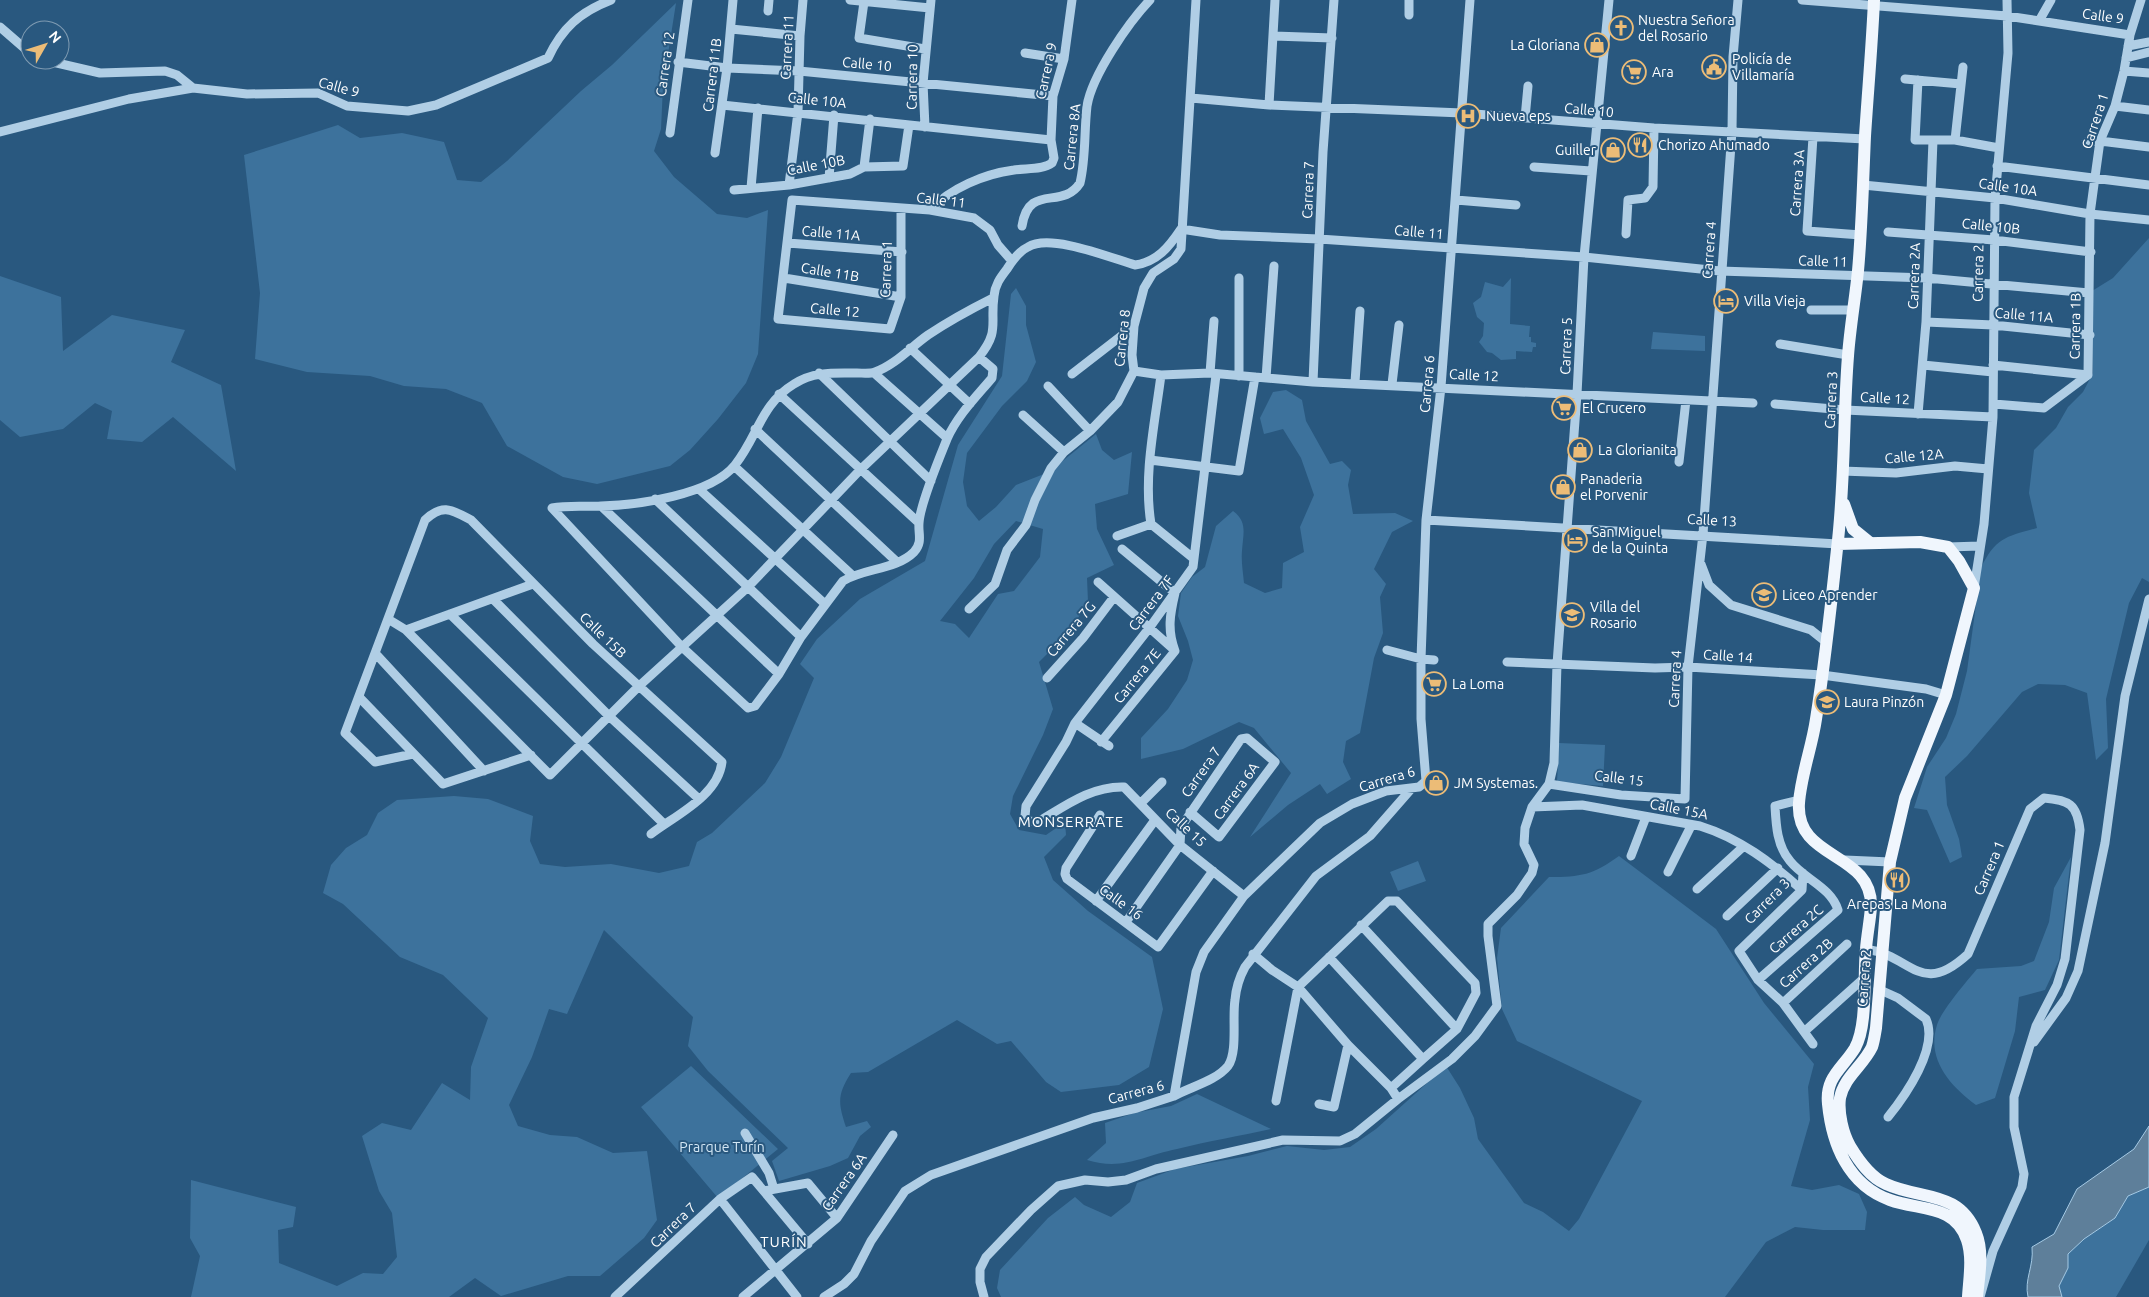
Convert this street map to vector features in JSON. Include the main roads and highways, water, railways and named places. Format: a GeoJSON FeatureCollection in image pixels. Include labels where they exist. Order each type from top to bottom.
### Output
{"type":"FeatureCollection","features":[{"type":"Feature","properties":{"kind":"main road","name":"Carrera 3"},"geometry":{"type":"LineString","coordinates":[[1845,860],[1825,851],[1810,840],[1799,819],[1799,800],[1816,721],[1838,544],[1848,356],[1857,276],[1874,3]]}},
{"type":"Feature","properties":{"kind":"main road"},"geometry":{"type":"LineString","coordinates":[[1841,496],[1853,529],[1870,542]]}},
{"type":"Feature","properties":{"kind":"main road","name":"Calle 13"},"geometry":{"type":"LineString","coordinates":[[1838,544],[1920,542],[1948,547],[1959,561],[1974,588]]}},
{"type":"Feature","properties":{"kind":"main road","name":"Carrera 2"},"geometry":{"type":"LineString","coordinates":[[1974,588],[1946,694],[1905,798],[1890,862],[1872,1046],[1845,1083],[1840,1100],[1846,1138],[1868,1172],[1885,1184],[1940,1197],[1955,1205],[1966,1217],[1976,1232],[1981,1249],[1979,1297]]}},
{"type":"Feature","properties":{"kind":"main road","name":"Carrera 2"},"geometry":{"type":"LineString","coordinates":[[1845,860],[1862,878],[1870,891],[1871,905],[1863,979],[1862,1024],[1856,1046],[1834,1072],[1827,1097],[1835,1143],[1854,1175],[1870,1188],[1888,1199],[1936,1209],[1949,1215],[1963,1230],[1969,1243],[1968,1297]]}},
{"type":"Feature","properties":{"kind":"place","name":"Nuestra Señora del Rosario"},"geometry":{"type":"Point","coordinates":[1621,28]}},
{"type":"Feature","properties":{"kind":"place","name":"La Gloriana"},"geometry":{"type":"Point","coordinates":[1597,45]}},
{"type":"Feature","properties":{"kind":"place","name":"Policía de Villamaría"},"geometry":{"type":"Point","coordinates":[1714,67]}},
{"type":"Feature","properties":{"kind":"place","name":"Ara"},"geometry":{"type":"Point","coordinates":[1634,72]}},
{"type":"Feature","properties":{"kind":"place","name":"Nueva eps"},"geometry":{"type":"Point","coordinates":[1468,116]}},
{"type":"Feature","properties":{"kind":"place","name":"Chorizo Ahumado"},"geometry":{"type":"Point","coordinates":[1640,145]}},
{"type":"Feature","properties":{"kind":"place","name":"Guiller"},"geometry":{"type":"Point","coordinates":[1613,150]}},
{"type":"Feature","properties":{"kind":"place","name":"Villa Vieja"},"geometry":{"type":"Point","coordinates":[1726,301]}},
{"type":"Feature","properties":{"kind":"place","name":"El Crucero"},"geometry":{"type":"Point","coordinates":[1564,408]}},
{"type":"Feature","properties":{"kind":"place","name":"La Glorianita"},"geometry":{"type":"Point","coordinates":[1580,450]}},
{"type":"Feature","properties":{"kind":"place","name":"Panaderia el Porvenir"},"geometry":{"type":"Point","coordinates":[1563,487]}},
{"type":"Feature","properties":{"kind":"place","name":"San Miguel de la Quinta"},"geometry":{"type":"Point","coordinates":[1575,540]}},
{"type":"Feature","properties":{"kind":"place","name":"Liceo Aprender"},"geometry":{"type":"Point","coordinates":[1764,595]}},
{"type":"Feature","properties":{"kind":"place","name":"Villa del Rosario"},"geometry":{"type":"Point","coordinates":[1572,615]}},
{"type":"Feature","properties":{"kind":"place","name":"La Loma"},"geometry":{"type":"Point","coordinates":[1434,684]}},
{"type":"Feature","properties":{"kind":"place","name":"Laura Pinzón"},"geometry":{"type":"Point","coordinates":[1827,702]}},
{"type":"Feature","properties":{"kind":"place","name":"JM Systemas."},"geometry":{"type":"Point","coordinates":[1436,783]}},
{"type":"Feature","properties":{"kind":"place","name":"Arepas La Mona"},"geometry":{"type":"Point","coordinates":[1897,880]}},
{"type":"Feature","properties":{"kind":"district","name":"MONSERRATE"},"geometry":{"type":"Point","coordinates":[1071,821]}},
{"type":"Feature","properties":{"kind":"district","name":"TURÍN"},"geometry":{"type":"Point","coordinates":[784,1241]}},
{"type":"Feature","properties":{"kind":"park label","name":"Prarque Turín"},"geometry":{"type":"Point","coordinates":[722,1147]}}]}
